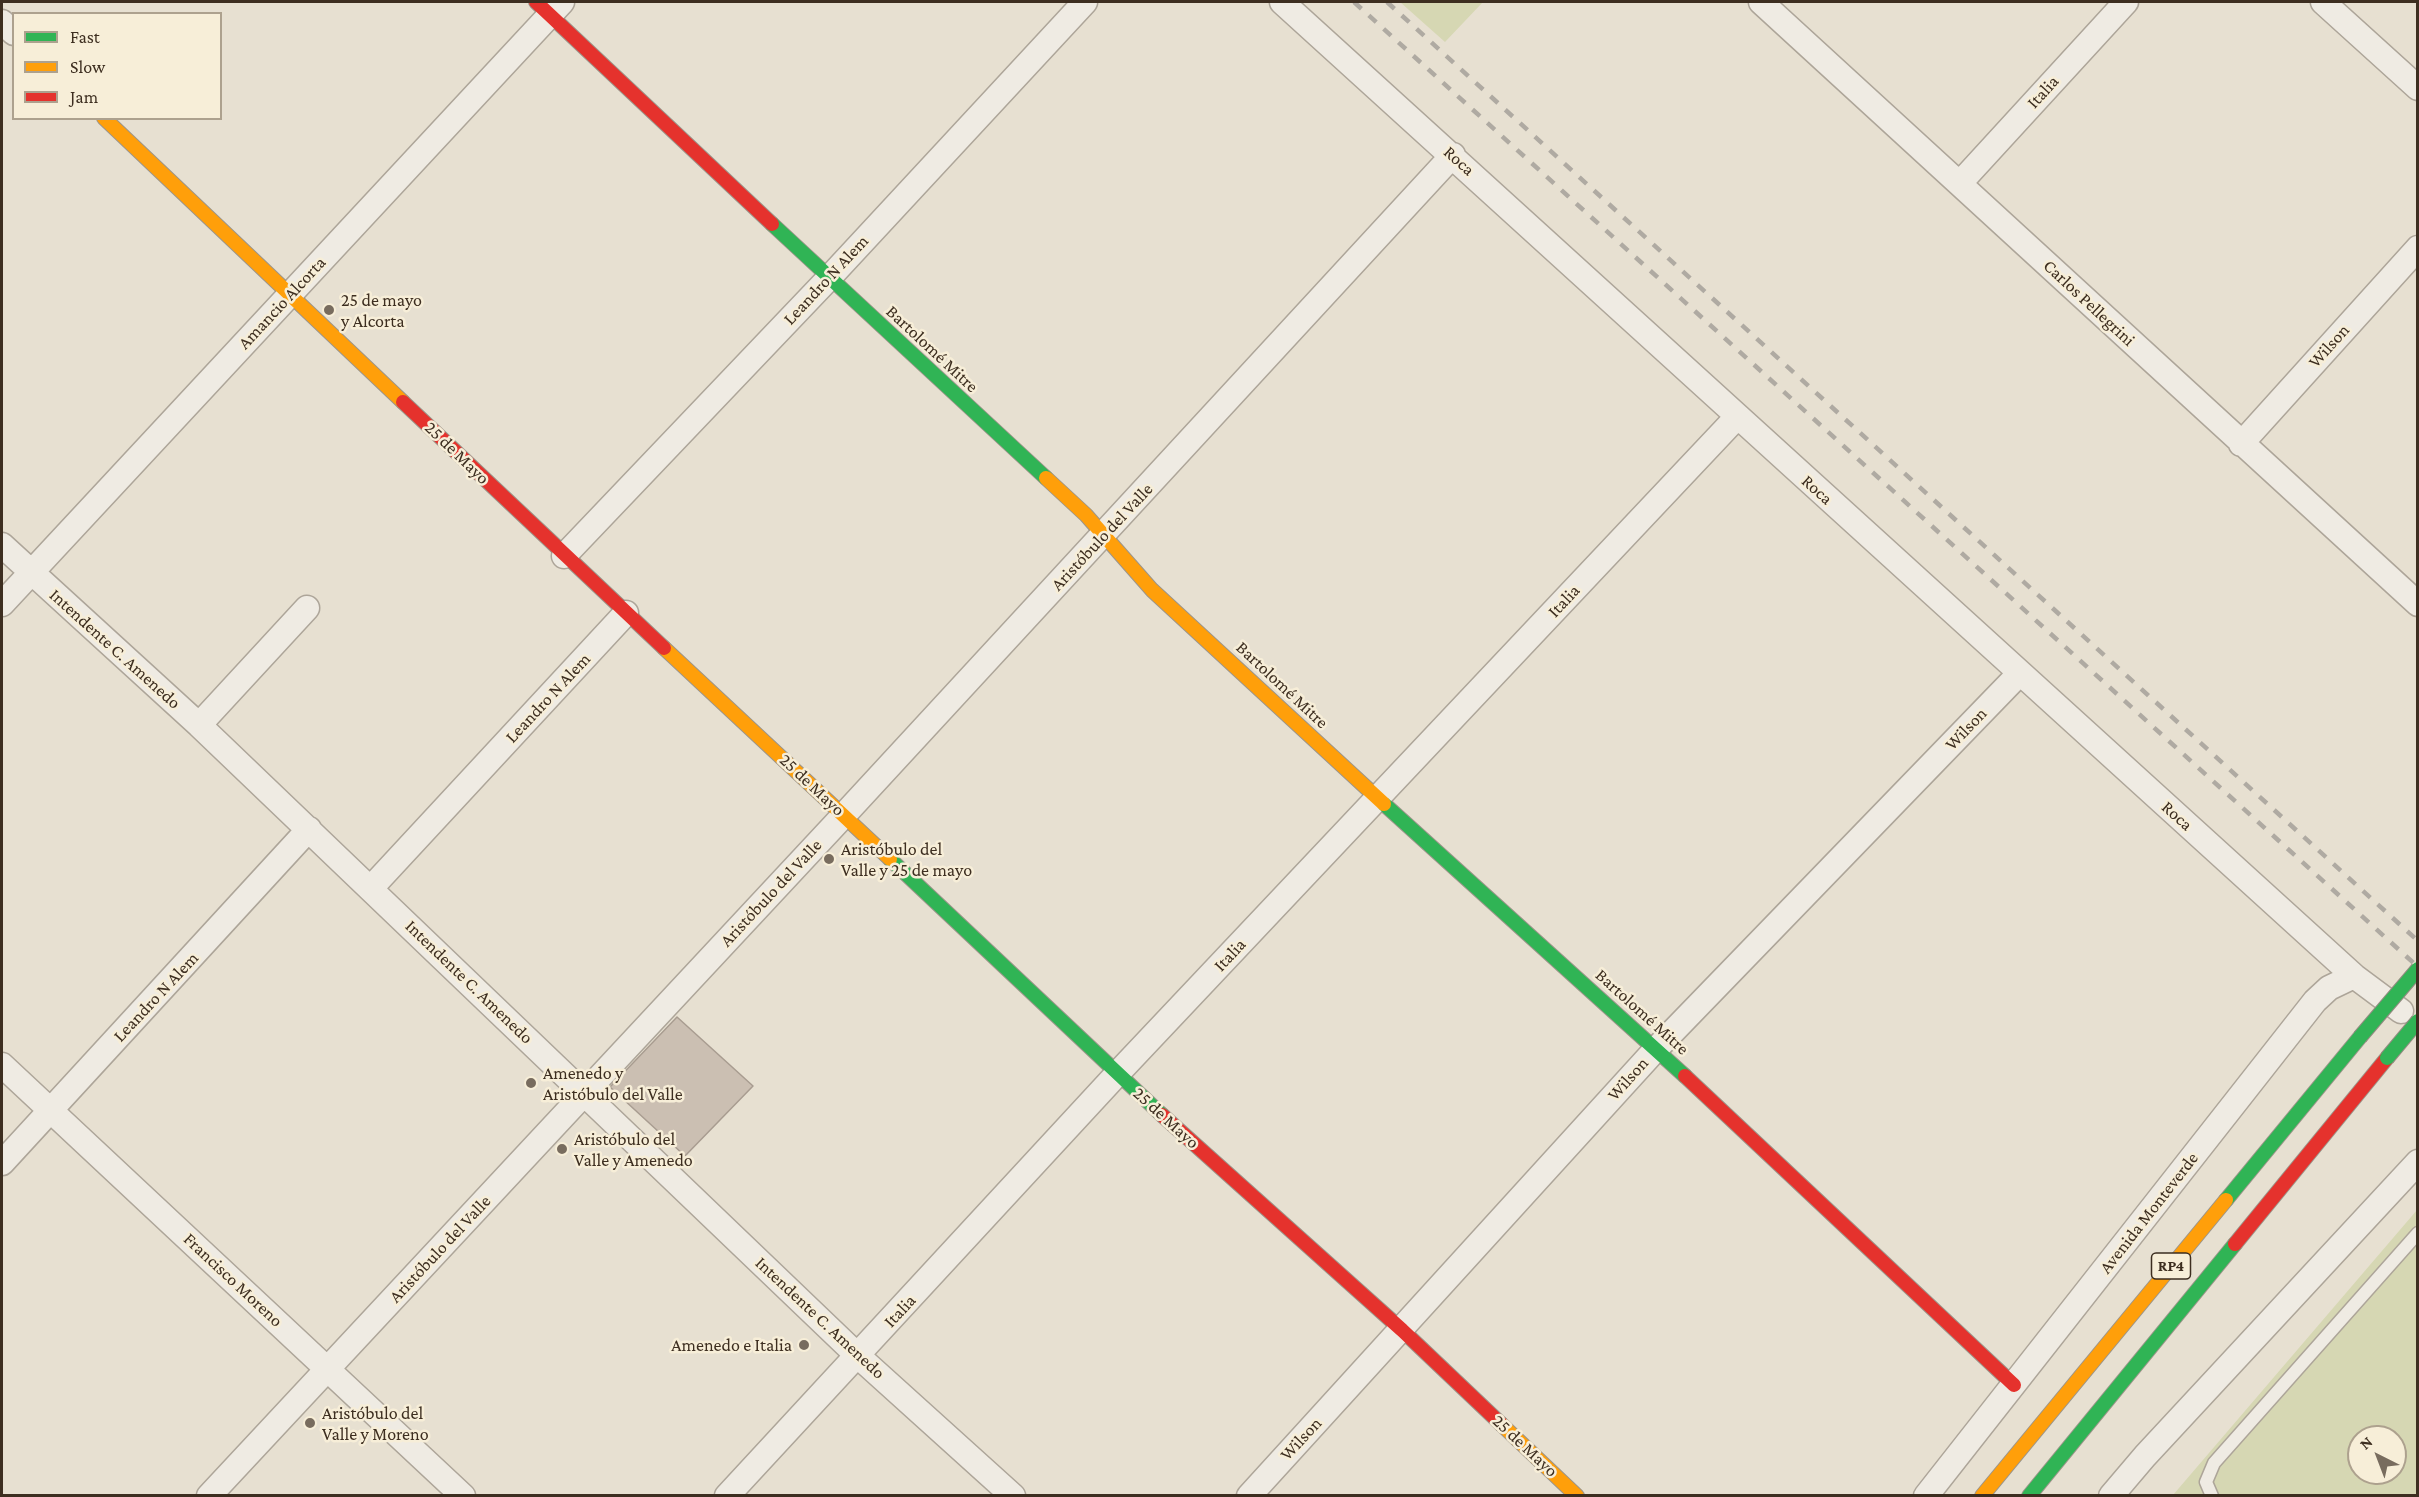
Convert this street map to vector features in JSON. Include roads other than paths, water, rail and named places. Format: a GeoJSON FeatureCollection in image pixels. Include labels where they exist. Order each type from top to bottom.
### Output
{"type":"FeatureCollection","features":[{"type":"Feature","properties":{"kind":"street","name":"Leandro N Alem"},"geometry":{"type":"LineString","coordinates":[[564,555],[829,278],[1085,2]]}},
{"type":"Feature","properties":{"kind":"street","name":"Roca"},"geometry":{"type":"LineString","coordinates":[[1282,2],[2354,976]]}},
{"type":"Feature","properties":{"kind":"street","name":"Carlos Pellegrini"},"geometry":{"type":"LineString","coordinates":[[1761,2],[2241,444],[2418,603]]}},
{"type":"Feature","properties":{"kind":"street","name":"Italia"},"geometry":{"type":"LineString","coordinates":[[1960,183],[2126,2]]}},
{"type":"Feature","properties":{"kind":"street"},"geometry":{"type":"LineString","coordinates":[[2323,2],[2418,87]]}},
{"type":"Feature","properties":{"kind":"street","name":"Bartolomé Mitre"},"geometry":{"type":"LineString","coordinates":[[550,6],[829,278],[1086,515],[1152,590],[1378,799],[1656,1049],[2014,1385]]}},
{"type":"Feature","properties":{"kind":"street","name":"Amancio Alcorta"},"geometry":{"type":"LineString","coordinates":[[2,604],[290,294],[550,6]]}},
{"type":"Feature","properties":{"kind":"street","name":"25 de Mayo"},"geometry":{"type":"LineString","coordinates":[[106,120],[564,555],[844,815],[1117,1074],[1402,1330],[1577,1496]]}},
{"type":"Feature","properties":{"kind":"street","name":"Aristóbulo del Valle"},"geometry":{"type":"LineString","coordinates":[[209,1496],[1104,535],[1453,155]]}},
{"type":"Feature","properties":{"kind":"street","name":"Wilson"},"geometry":{"type":"LineString","coordinates":[[2241,444],[2418,248]]}},
{"type":"Feature","properties":{"kind":"street","name":"Italia"},"geometry":{"type":"LineString","coordinates":[[727,1496],[1117,1074],[1737,417]]}},
{"type":"Feature","properties":{"kind":"street","name":"Intendente C. Amenedo"},"geometry":{"type":"LineString","coordinates":[[2,545],[309,829],[858,1356],[1013,1496]]}},
{"type":"Feature","properties":{"kind":"street"},"geometry":{"type":"LineString","coordinates":[[199,725],[307,608]]}},
{"type":"Feature","properties":{"kind":"street","name":"Leandro N Alem"},"geometry":{"type":"LineString","coordinates":[[371,888],[626,613]]}},
{"type":"Feature","properties":{"kind":"street","name":"Wilson"},"geometry":{"type":"LineString","coordinates":[[1249,1496],[1656,1049],[2019,674]]}},
{"type":"Feature","properties":{"kind":"street","name":"Leandro N Alem"},"geometry":{"type":"LineString","coordinates":[[2,1163],[309,829]]}},
{"type":"Feature","properties":{"kind":"street","name":"RP4"},"geometry":{"type":"LineString","coordinates":[[1982,1496],[2418,969]]}},
{"type":"Feature","properties":{"kind":"street"},"geometry":{"type":"LineString","coordinates":[[2354,976],[2404,1013],[2418,1027]]}},
{"type":"Feature","properties":{"kind":"street","name":"Avenida Monteverde"},"geometry":{"type":"LineString","coordinates":[[1926,1496],[2315,1001],[2330,988],[2354,976]]}},
{"type":"Feature","properties":{"kind":"street","name":"RP4"},"geometry":{"type":"LineString","coordinates":[[2029,1496],[2418,1021]]}},
{"type":"Feature","properties":{"kind":"street","name":"Francisco Moreno"},"geometry":{"type":"LineString","coordinates":[[2,1065],[463,1496]]}},
{"type":"Feature","properties":{"kind":"street"},"geometry":{"type":"LineString","coordinates":[[2111,1496],[2145,1456],[2418,1162]]}},
{"type":"Feature","properties":{"kind":"lane"},"geometry":{"type":"LineString","coordinates":[[2212,1496],[2206,1482],[2214,1463],[2418,1233]]}},
{"type":"Feature","properties":{"kind":"railway"},"geometry":{"type":"LineString","coordinates":[[1354,2],[2418,967]]}},
{"type":"Feature","properties":{"kind":"railway"},"geometry":{"type":"LineString","coordinates":[[1387,2],[2418,941]]}},
{"type":"Feature","properties":{"kind":"place","name":"25 de mayo y Alcorta"},"geometry":{"type":"Point","coordinates":[329,310]}},
{"type":"Feature","properties":{"kind":"place","name":"Aristóbulo del Valle y 25 de mayo"},"geometry":{"type":"Point","coordinates":[829,859]}},
{"type":"Feature","properties":{"kind":"place","name":"Amenedo y Aristóbulo del Valle"},"geometry":{"type":"Point","coordinates":[531,1083]}},
{"type":"Feature","properties":{"kind":"place","name":"Aristóbulo del Valle y Amenedo"},"geometry":{"type":"Point","coordinates":[562,1149]}},
{"type":"Feature","properties":{"kind":"place","name":"Amenedo e Italia"},"geometry":{"type":"Point","coordinates":[804,1345]}},
{"type":"Feature","properties":{"kind":"place","name":"Aristóbulo del Valle y Moreno"},"geometry":{"type":"Point","coordinates":[310,1423]}}]}
